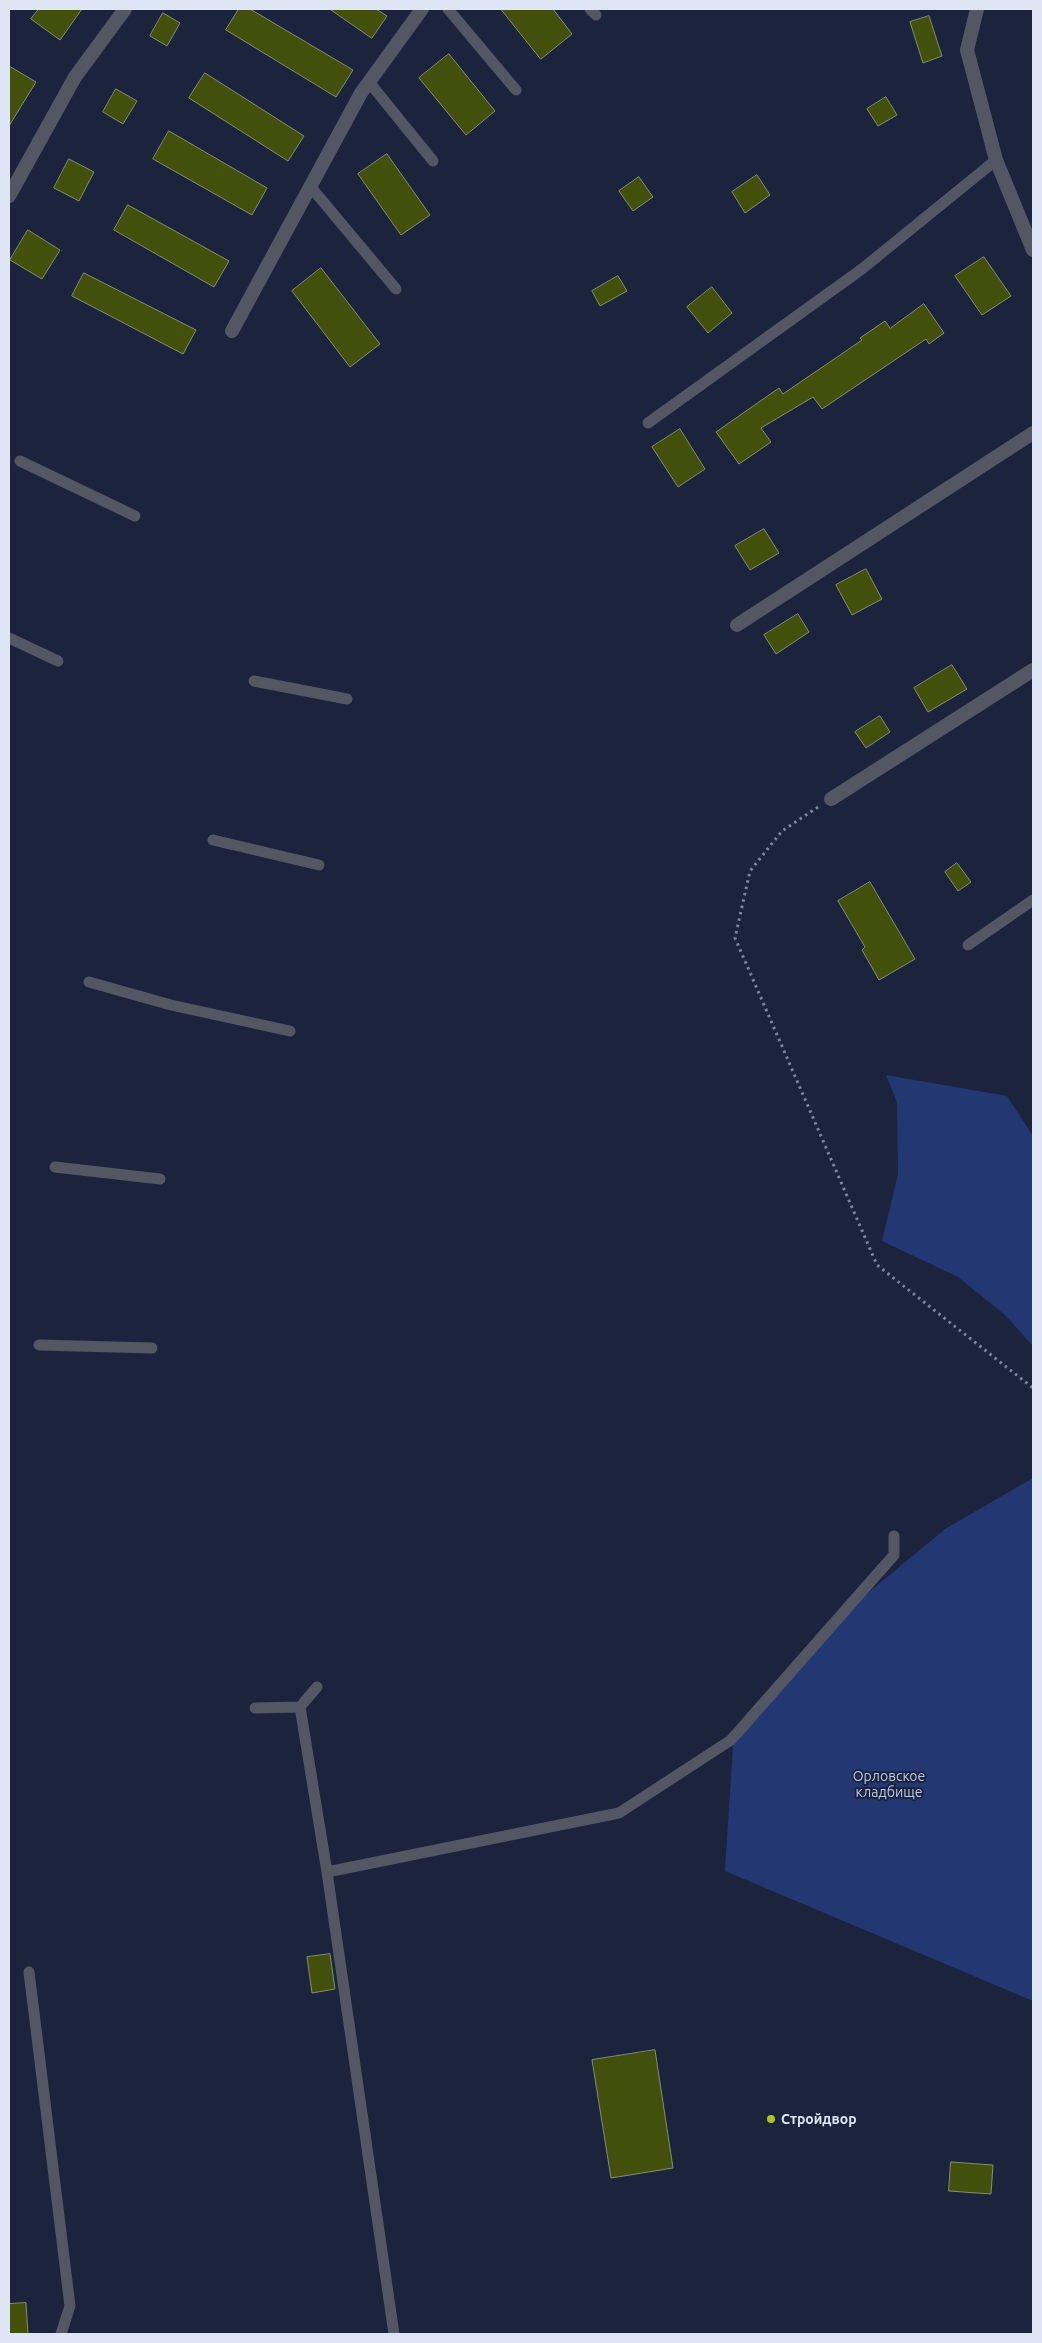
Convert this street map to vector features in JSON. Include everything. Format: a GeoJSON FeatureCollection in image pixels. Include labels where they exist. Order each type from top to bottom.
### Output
{"type":"FeatureCollection","features":[{"type":"Feature","properties":{"kind":"street"},"geometry":{"type":"LineString","coordinates":[[9,196],[75,77],[125,9]]}},
{"type":"Feature","properties":{"kind":"street"},"geometry":{"type":"LineString","coordinates":[[232,331],[310,186],[369,82],[422,9]]}},
{"type":"Feature","properties":{"kind":"street"},"geometry":{"type":"LineString","coordinates":[[977,9],[967,50],[996,160],[1033,250]]}},
{"type":"Feature","properties":{"kind":"street"},"geometry":{"type":"LineString","coordinates":[[736,625],[1033,433]]}},
{"type":"Feature","properties":{"kind":"street"},"geometry":{"type":"LineString","coordinates":[[831,799],[1033,670]]}},
{"type":"Feature","properties":{"kind":"lane"},"geometry":{"type":"LineString","coordinates":[[448,9],[516,90]]}},
{"type":"Feature","properties":{"kind":"lane"},"geometry":{"type":"LineString","coordinates":[[369,82],[433,161]]}},
{"type":"Feature","properties":{"kind":"lane"},"geometry":{"type":"LineString","coordinates":[[648,423],[862,269],[996,160]]}},
{"type":"Feature","properties":{"kind":"lane"},"geometry":{"type":"LineString","coordinates":[[310,186],[396,289]]}},
{"type":"Feature","properties":{"kind":"lane"},"geometry":{"type":"LineString","coordinates":[[20,461],[135,516]]}},
{"type":"Feature","properties":{"kind":"lane"},"geometry":{"type":"LineString","coordinates":[[9,638],[58,661]]}},
{"type":"Feature","properties":{"kind":"lane"},"geometry":{"type":"LineString","coordinates":[[254,681],[347,699]]}},
{"type":"Feature","properties":{"kind":"lane"},"geometry":{"type":"LineString","coordinates":[[213,840],[319,865]]}},
{"type":"Feature","properties":{"kind":"lane"},"geometry":{"type":"LineString","coordinates":[[968,945],[1033,900]]}},
{"type":"Feature","properties":{"kind":"lane"},"geometry":{"type":"LineString","coordinates":[[89,982],[171,1005],[290,1031]]}},
{"type":"Feature","properties":{"kind":"lane"},"geometry":{"type":"LineString","coordinates":[[55,1167],[160,1179]]}},
{"type":"Feature","properties":{"kind":"lane"},"geometry":{"type":"LineString","coordinates":[[39,1345],[152,1348]]}},
{"type":"Feature","properties":{"kind":"lane"},"geometry":{"type":"LineString","coordinates":[[327,1872],[619,1813],[731,1740],[894,1555],[894,1536]]}},
{"type":"Feature","properties":{"kind":"lane"},"geometry":{"type":"LineString","coordinates":[[255,1708],[300,1707],[317,1687]]}},
{"type":"Feature","properties":{"kind":"lane"},"geometry":{"type":"LineString","coordinates":[[300,1707],[327,1872],[394,2334]]}},
{"type":"Feature","properties":{"kind":"lane"},"geometry":{"type":"LineString","coordinates":[[28,1972],[70,2306],[61,2334]]}},
{"type":"Feature","properties":{"kind":"path"},"geometry":{"type":"LineString","coordinates":[[831,799],[782,831],[750,871],[735,938],[877,1265],[1033,1388]]}},
{"type":"Feature","properties":{"kind":"green space"},"geometry":{"type":"Polygon","coordinates":[[[886,1075],[1007,1096],[1033,1136],[1033,1346],[1005,1315],[958,1277],[882,1241],[898,1174],[897,1102],[886,1075]]]}},
{"type":"Feature","properties":{"kind":"green space","name":"Орловское кладбище"},"geometry":{"type":"Polygon","coordinates":[[[1033,1478],[1033,2001],[725,1871],[733,1745],[850,1608],[945,1529],[1033,1478]]]}},
{"type":"Feature","properties":{"kind":"building"},"geometry":{"type":"Polygon","coordinates":[[[39,9],[82,9],[60,40],[31,19],[39,9]]]}},
{"type":"Feature","properties":{"kind":"building"},"geometry":{"type":"Polygon","coordinates":[[[239,9],[250,9],[353,70],[336,97],[226,30],[239,9]]]}},
{"type":"Feature","properties":{"kind":"building"},"geometry":{"type":"Polygon","coordinates":[[[330,9],[376,9],[387,16],[372,38],[330,9]]]}},
{"type":"Feature","properties":{"kind":"building"},"geometry":{"type":"Polygon","coordinates":[[[501,9],[553,9],[572,34],[541,59],[501,9]]]}},
{"type":"Feature","properties":{"kind":"building"},"geometry":{"type":"Polygon","coordinates":[[[163,13],[180,23],[167,46],[150,36],[163,13]]]}},
{"type":"Feature","properties":{"kind":"building"},"geometry":{"type":"Polygon","coordinates":[[[929,16],[942,56],[923,63],[910,22],[929,16]]]}},
{"type":"Feature","properties":{"kind":"building"},"geometry":{"type":"Polygon","coordinates":[[[449,54],[495,111],[466,135],[419,78],[449,54]]]}},
{"type":"Feature","properties":{"kind":"building"},"geometry":{"type":"Polygon","coordinates":[[[9,66],[36,82],[9,126],[9,66]]]}},
{"type":"Feature","properties":{"kind":"building"},"geometry":{"type":"Polygon","coordinates":[[[205,73],[304,136],[288,161],[189,98],[205,73]]]}},
{"type":"Feature","properties":{"kind":"building"},"geometry":{"type":"Polygon","coordinates":[[[116,89],[137,101],[123,124],[103,112],[116,89]]]}},
{"type":"Feature","properties":{"kind":"building"},"geometry":{"type":"Polygon","coordinates":[[[886,97],[897,115],[878,126],[867,109],[886,97]]]}},
{"type":"Feature","properties":{"kind":"building"},"geometry":{"type":"Polygon","coordinates":[[[169,131],[267,188],[252,215],[153,159],[169,131]]]}},
{"type":"Feature","properties":{"kind":"building"},"geometry":{"type":"Polygon","coordinates":[[[387,154],[430,215],[401,235],[358,174],[387,154]]]}},
{"type":"Feature","properties":{"kind":"building"},"geometry":{"type":"Polygon","coordinates":[[[69,159],[94,172],[79,201],[54,188],[69,159]]]}},
{"type":"Feature","properties":{"kind":"building"},"geometry":{"type":"Polygon","coordinates":[[[757,175],[770,195],[745,213],[732,192],[757,175]]]}},
{"type":"Feature","properties":{"kind":"building"},"geometry":{"type":"Polygon","coordinates":[[[639,177],[653,197],[633,211],[619,191],[639,177]]]}},
{"type":"Feature","properties":{"kind":"building"},"geometry":{"type":"Polygon","coordinates":[[[128,205],[229,261],[214,287],[114,230],[128,205]]]}},
{"type":"Feature","properties":{"kind":"building"},"geometry":{"type":"Polygon","coordinates":[[[28,230],[60,250],[42,279],[10,260],[28,230]]]}},
{"type":"Feature","properties":{"kind":"building"},"geometry":{"type":"Polygon","coordinates":[[[984,257],[1011,296],[982,315],[955,276],[984,257]]]}},
{"type":"Feature","properties":{"kind":"building"},"geometry":{"type":"Polygon","coordinates":[[[321,268],[380,344],[350,367],[292,291],[321,268]]]}},
{"type":"Feature","properties":{"kind":"building"},"geometry":{"type":"Polygon","coordinates":[[[84,273],[196,330],[183,354],[72,296],[84,273]]]}},
{"type":"Feature","properties":{"kind":"building"},"geometry":{"type":"Polygon","coordinates":[[[618,276],[627,291],[600,306],[592,291],[618,276]]]}},
{"type":"Feature","properties":{"kind":"building"},"geometry":{"type":"Polygon","coordinates":[[[712,287],[732,313],[708,333],[687,307],[712,287]]]}},
{"type":"Feature","properties":{"kind":"building"},"geometry":{"type":"Polygon","coordinates":[[[924,304],[944,333],[929,344],[926,339],[822,409],[813,397],[761,428],[771,442],[739,464],[716,432],[779,388],[783,394],[862,340],[860,338],[885,321],[890,328],[924,304]]]}},
{"type":"Feature","properties":{"kind":"building"},"geometry":{"type":"Polygon","coordinates":[[[680,429],[705,469],[678,487],[652,447],[680,429]]]}},
{"type":"Feature","properties":{"kind":"building"},"geometry":{"type":"Polygon","coordinates":[[[764,529],[779,553],[750,570],[735,546],[764,529]]]}},
{"type":"Feature","properties":{"kind":"building"},"geometry":{"type":"Polygon","coordinates":[[[866,569],[882,599],[852,615],[836,585],[866,569]]]}},
{"type":"Feature","properties":{"kind":"building"},"geometry":{"type":"Polygon","coordinates":[[[798,614],[809,632],[776,654],[764,635],[798,614]]]}},
{"type":"Feature","properties":{"kind":"building"},"geometry":{"type":"Polygon","coordinates":[[[952,665],[967,689],[928,712],[914,688],[952,665]]]}},
{"type":"Feature","properties":{"kind":"building"},"geometry":{"type":"Polygon","coordinates":[[[880,716],[890,732],[866,748],[855,732],[880,716]]]}},
{"type":"Feature","properties":{"kind":"building"},"geometry":{"type":"Polygon","coordinates":[[[957,863],[971,882],[958,891],[945,872],[957,863]]]}},
{"type":"Feature","properties":{"kind":"building"},"geometry":{"type":"Polygon","coordinates":[[[870,882],[915,959],[879,980],[862,950],[865,947],[838,901],[870,882]]]}},
{"type":"Feature","properties":{"kind":"building"},"geometry":{"type":"Polygon","coordinates":[[[330,1954],[335,1989],[312,1993],[307,1957],[330,1954]]]}},
{"type":"Feature","properties":{"kind":"building"},"geometry":{"type":"Polygon","coordinates":[[[655,2050],[673,2168],[611,2178],[592,2060],[655,2050]]]}},
{"type":"Feature","properties":{"kind":"building"},"geometry":{"type":"Polygon","coordinates":[[[951,2162],[993,2165],[991,2194],[949,2191],[951,2162]]]}},
{"type":"Feature","properties":{"kind":"building"},"geometry":{"type":"Polygon","coordinates":[[[26,2303],[28,2334],[9,2334],[9,2304],[26,2303]]]}},
{"type":"Feature","properties":{"kind":"place","name":"Стройдвор"},"geometry":{"type":"Point","coordinates":[771,2119]}}]}
